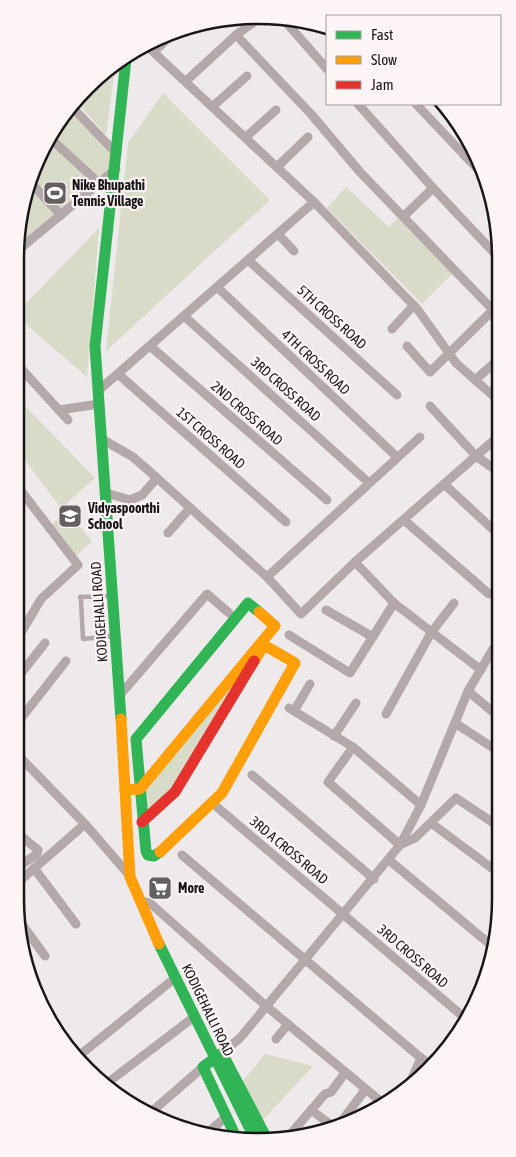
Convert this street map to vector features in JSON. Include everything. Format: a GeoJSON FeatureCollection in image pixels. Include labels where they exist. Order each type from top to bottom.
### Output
{"type":"FeatureCollection","features":[{"type":"Feature","properties":{"kind":"street"},"geometry":{"type":"LineString","coordinates":[[186,80],[251,24]]}},
{"type":"Feature","properties":{"kind":"street"},"geometry":{"type":"LineString","coordinates":[[289,26],[326,69]]}},
{"type":"Feature","properties":{"kind":"street"},"geometry":{"type":"LineString","coordinates":[[236,35],[317,120],[360,172],[492,309]]}},
{"type":"Feature","properties":{"kind":"street"},"geometry":{"type":"LineString","coordinates":[[154,52],[162,45]]}},
{"type":"Feature","properties":{"kind":"street"},"geometry":{"type":"LineString","coordinates":[[151,50],[186,80],[314,202],[414,305],[456,363],[492,395]]}},
{"type":"Feature","properties":{"kind":"street","name":"KODIGEHALLI ROAD"},"geometry":{"type":"LineString","coordinates":[[125,65],[116,169],[95,346],[120,696],[130,877],[175,978],[194,1017],[218,1056],[252,1133]]}},
{"type":"Feature","properties":{"kind":"street"},"geometry":{"type":"LineString","coordinates":[[213,106],[247,76]]}},
{"type":"Feature","properties":{"kind":"street"},"geometry":{"type":"LineString","coordinates":[[359,105],[492,251]]}},
{"type":"Feature","properties":{"kind":"street"},"geometry":{"type":"LineString","coordinates":[[417,105],[472,163]]}},
{"type":"Feature","properties":{"kind":"street"},"geometry":{"type":"LineString","coordinates":[[246,137],[276,110]]}},
{"type":"Feature","properties":{"kind":"street"},"geometry":{"type":"LineString","coordinates":[[76,111],[117,154]]}},
{"type":"Feature","properties":{"kind":"street"},"geometry":{"type":"LineString","coordinates":[[277,167],[308,136]]}},
{"type":"Feature","properties":{"kind":"street"},"geometry":{"type":"LineString","coordinates":[[54,142],[99,183]]}},
{"type":"Feature","properties":{"kind":"street"},"geometry":{"type":"LineString","coordinates":[[464,155],[467,152]]}},
{"type":"Feature","properties":{"kind":"street"},"geometry":{"type":"LineString","coordinates":[[24,245],[116,169]]}},
{"type":"Feature","properties":{"kind":"street"},"geometry":{"type":"LineString","coordinates":[[35,187],[61,215]]}},
{"type":"Feature","properties":{"kind":"street"},"geometry":{"type":"LineString","coordinates":[[404,216],[433,188]]}},
{"type":"Feature","properties":{"kind":"street"},"geometry":{"type":"LineString","coordinates":[[98,391],[314,202]]}},
{"type":"Feature","properties":{"kind":"street"},"geometry":{"type":"LineString","coordinates":[[278,234],[294,251]]}},
{"type":"Feature","properties":{"kind":"street","name":"5TH CROSS ROAD"},"geometry":{"type":"LineString","coordinates":[[248,260],[397,395]]}},
{"type":"Feature","properties":{"kind":"street","name":"4TH CROSS ROAD"},"geometry":{"type":"LineString","coordinates":[[217,287],[397,457]]}},
{"type":"Feature","properties":{"kind":"street"},"geometry":{"type":"LineString","coordinates":[[392,329],[414,305]]}},
{"type":"Feature","properties":{"kind":"street","name":"3RD CROSS ROAD"},"geometry":{"type":"LineString","coordinates":[[184,316],[369,483]]}},
{"type":"Feature","properties":{"kind":"street"},"geometry":{"type":"LineString","coordinates":[[407,346],[430,372],[448,353],[492,316]]}},
{"type":"Feature","properties":{"kind":"street","name":"2ND CROSS ROAD"},"geometry":{"type":"LineString","coordinates":[[150,346],[327,500]]}},
{"type":"Feature","properties":{"kind":"street"},"geometry":{"type":"LineString","coordinates":[[475,380],[492,364]]}},
{"type":"Feature","properties":{"kind":"street"},"geometry":{"type":"LineString","coordinates":[[24,372],[68,420]]}},
{"type":"Feature","properties":{"kind":"street","name":"1ST CROSS ROAD"},"geometry":{"type":"LineString","coordinates":[[118,374],[286,522]]}},
{"type":"Feature","properties":{"kind":"street"},"geometry":{"type":"LineString","coordinates":[[59,410],[99,404]]}},
{"type":"Feature","properties":{"kind":"street"},"geometry":{"type":"LineString","coordinates":[[430,406],[476,456],[492,467]]}},
{"type":"Feature","properties":{"kind":"street"},"geometry":{"type":"LineString","coordinates":[[267,577],[420,437]]}},
{"type":"Feature","properties":{"kind":"street"},"geometry":{"type":"LineString","coordinates":[[102,439],[133,457],[157,478],[267,577],[301,614],[355,562],[492,442]]}},
{"type":"Feature","properties":{"kind":"street"},"geometry":{"type":"LineString","coordinates":[[106,493],[130,500],[142,494],[157,478]]}},
{"type":"Feature","properties":{"kind":"street"},"geometry":{"type":"LineString","coordinates":[[444,484],[492,529]]}},
{"type":"Feature","properties":{"kind":"street"},"geometry":{"type":"LineString","coordinates":[[24,495],[78,565],[41,599],[24,628]]}},
{"type":"Feature","properties":{"kind":"street"},"geometry":{"type":"LineString","coordinates":[[168,533],[190,508]]}},
{"type":"Feature","properties":{"kind":"street"},"geometry":{"type":"LineString","coordinates":[[404,520],[489,594]]}},
{"type":"Feature","properties":{"kind":"street"},"geometry":{"type":"LineString","coordinates":[[355,562],[394,603],[481,670]]}},
{"type":"Feature","properties":{"kind":"street"},"geometry":{"type":"LineString","coordinates":[[120,696],[207,594],[229,612]]}},
{"type":"Feature","properties":{"kind":"street"},"geometry":{"type":"LineString","coordinates":[[125,792],[140,791],[275,626],[248,602],[136,739],[140,791],[142,822],[148,854],[154,856],[222,793],[295,663],[264,645],[175,792],[142,822]]}},
{"type":"Feature","properties":{"kind":"street"},"geometry":{"type":"LineString","coordinates":[[289,635],[350,672],[394,603]]}},
{"type":"Feature","properties":{"kind":"street"},"geometry":{"type":"LineString","coordinates":[[386,714],[431,633],[454,603]]}},
{"type":"Feature","properties":{"kind":"street"},"geometry":{"type":"LineString","coordinates":[[326,610],[373,637]]}},
{"type":"Feature","properties":{"kind":"street"},"geometry":{"type":"LineString","coordinates":[[24,670],[45,643]]}},
{"type":"Feature","properties":{"kind":"street"},"geometry":{"type":"LineString","coordinates":[[154,1109],[240,1038],[389,860],[400,845],[421,805],[468,691],[492,654]]}},
{"type":"Feature","properties":{"kind":"street"},"geometry":{"type":"LineString","coordinates":[[24,715],[66,661]]}},
{"type":"Feature","properties":{"kind":"street"},"geometry":{"type":"LineString","coordinates":[[310,684],[291,710],[353,748],[421,805]]}},
{"type":"Feature","properties":{"kind":"street"},"geometry":{"type":"LineString","coordinates":[[468,691],[492,710]]}},
{"type":"Feature","properties":{"kind":"street"},"geometry":{"type":"LineString","coordinates":[[334,736],[356,703]]}},
{"type":"Feature","properties":{"kind":"street"},"geometry":{"type":"LineString","coordinates":[[455,723],[492,748]]}},
{"type":"Feature","properties":{"kind":"street"},"geometry":{"type":"LineString","coordinates":[[353,748],[328,782],[400,845]]}},
{"type":"Feature","properties":{"kind":"street"},"geometry":{"type":"LineString","coordinates":[[24,761],[85,824],[130,877]]}},
{"type":"Feature","properties":{"kind":"street"},"geometry":{"type":"LineString","coordinates":[[252,775],[374,879]]}},
{"type":"Feature","properties":{"kind":"street"},"geometry":{"type":"LineString","coordinates":[[400,845],[415,838],[456,798],[492,822]]}},
{"type":"Feature","properties":{"kind":"street","name":"3RD A CROSS ROAD"},"geometry":{"type":"LineString","coordinates":[[217,807],[343,913]]}},
{"type":"Feature","properties":{"kind":"street"},"geometry":{"type":"LineString","coordinates":[[430,823],[492,868]]}},
{"type":"Feature","properties":{"kind":"street"},"geometry":{"type":"LineString","coordinates":[[24,876],[85,824]]}},
{"type":"Feature","properties":{"kind":"street"},"geometry":{"type":"LineString","coordinates":[[24,831],[50,854]]}},
{"type":"Feature","properties":{"kind":"street"},"geometry":{"type":"LineString","coordinates":[[24,838],[38,850],[37,854],[24,862]]}},
{"type":"Feature","properties":{"kind":"street"},"geometry":{"type":"LineString","coordinates":[[182,855],[426,1062]]}},
{"type":"Feature","properties":{"kind":"street"},"geometry":{"type":"LineString","coordinates":[[389,860],[488,943]]}},
{"type":"Feature","properties":{"kind":"street"},"geometry":{"type":"LineString","coordinates":[[34,868],[76,924]]}},
{"type":"Feature","properties":{"kind":"street"},"geometry":{"type":"LineString","coordinates":[[140,901],[150,903],[266,1006],[378,1100]]}},
{"type":"Feature","properties":{"kind":"street","name":"3RD CROSS ROAD"},"geometry":{"type":"LineString","coordinates":[[343,913],[461,1015]]}},
{"type":"Feature","properties":{"kind":"street"},"geometry":{"type":"LineString","coordinates":[[26,930],[45,956]]}},
{"type":"Feature","properties":{"kind":"street"},"geometry":{"type":"LineString","coordinates":[[82,1053],[175,978]]}},
{"type":"Feature","properties":{"kind":"street"},"geometry":{"type":"LineString","coordinates":[[110,1081],[194,1017]]}},
{"type":"Feature","properties":{"kind":"street"},"geometry":{"type":"LineString","coordinates":[[276,1039],[288,1024]]}},
{"type":"Feature","properties":{"kind":"street"},"geometry":{"type":"LineString","coordinates":[[218,1056],[264,1133]]}},
{"type":"Feature","properties":{"kind":"street"},"geometry":{"type":"LineString","coordinates":[[414,1073],[421,1058]]}},
{"type":"Feature","properties":{"kind":"street"},"geometry":{"type":"LineString","coordinates":[[203,1067],[233,1132]]}},
{"type":"Feature","properties":{"kind":"street"},"geometry":{"type":"LineString","coordinates":[[294,1130],[325,1094],[331,1092],[344,1073]]}},
{"type":"Feature","properties":{"kind":"street"},"geometry":{"type":"LineString","coordinates":[[344,1117],[365,1090]]}},
{"type":"Feature","properties":{"kind":"street"},"geometry":{"type":"LineString","coordinates":[[311,1110],[332,1121]]}},
{"type":"Feature","properties":{"kind":"street"},"geometry":{"type":"LineString","coordinates":[[213,1129],[226,1117]]}},
{"type":"Feature","properties":{"kind":"lane"},"geometry":{"type":"LineString","coordinates":[[113,596],[80,597],[80,601],[83,639],[116,636]]}},
{"type":"Feature","properties":{"kind":"green space"},"geometry":{"type":"Polygon","coordinates":[[[114,73],[106,135],[80,106],[92,92],[114,73]]]}},
{"type":"Feature","properties":{"kind":"green space"},"geometry":{"type":"Polygon","coordinates":[[[163,93],[270,200],[106,351],[128,143],[163,93]]]}},
{"type":"Feature","properties":{"kind":"green space","name":"Nike Bhupathi Tennis Village"},"geometry":{"type":"Polygon","coordinates":[[[74,112],[112,151],[110,169],[24,240],[28,212],[36,183],[55,141],[74,112]]]}},
{"type":"Feature","properties":{"kind":"green space"},"geometry":{"type":"Polygon","coordinates":[[[346,187],[389,227],[398,218],[453,273],[422,304],[327,208],[346,187]]]}},
{"type":"Feature","properties":{"kind":"green space"},"geometry":{"type":"Polygon","coordinates":[[[99,228],[87,377],[24,323],[24,306],[99,228]]]}},
{"type":"Feature","properties":{"kind":"green space"},"geometry":{"type":"Polygon","coordinates":[[[24,405],[95,478],[61,508],[24,459],[24,405]]]}},
{"type":"Feature","properties":{"kind":"green space"},"geometry":{"type":"Polygon","coordinates":[[[68,511],[92,542],[75,556],[51,525],[68,511]]]}},
{"type":"Feature","properties":{"kind":"green space"},"geometry":{"type":"Polygon","coordinates":[[[263,644],[173,790],[149,810],[146,785],[263,644]]]}},
{"type":"Feature","properties":{"kind":"green space"},"geometry":{"type":"Polygon","coordinates":[[[265,1054],[313,1066],[261,1122],[242,1082],[265,1054]]]}},
{"type":"Feature","properties":{"kind":"traffic: fast"},"geometry":{"type":"LineString","coordinates":[[121,719],[95,346],[125,65]]}},
{"type":"Feature","properties":{"kind":"traffic: fast"},"geometry":{"type":"LineString","coordinates":[[160,852],[154,856],[148,855],[146,851],[136,739],[248,603],[259,612]]}},
{"type":"Feature","properties":{"kind":"traffic: fast"},"geometry":{"type":"LineString","coordinates":[[159,944],[252,1133]]}},
{"type":"Feature","properties":{"kind":"traffic: fast"},"geometry":{"type":"LineString","coordinates":[[234,1132],[203,1067],[222,1053],[264,1133]]}},
{"type":"Feature","properties":{"kind":"traffic: slow"},"geometry":{"type":"LineString","coordinates":[[125,790],[140,789],[275,626],[259,612]]}},
{"type":"Feature","properties":{"kind":"traffic: slow"},"geometry":{"type":"LineString","coordinates":[[160,852],[222,793],[295,663],[264,645],[254,661]]}},
{"type":"Feature","properties":{"kind":"traffic: slow"},"geometry":{"type":"LineString","coordinates":[[121,719],[130,877],[159,944]]}},
{"type":"Feature","properties":{"kind":"traffic: jam"},"geometry":{"type":"LineString","coordinates":[[142,822],[175,792],[254,661]]}},
{"type":"Feature","properties":{"kind":"place","name":"Nike Bhupathi Tennis Village"},"geometry":{"type":"Point","coordinates":[55,193]}},
{"type":"Feature","properties":{"kind":"place","name":"Vidyaspoorthi School"},"geometry":{"type":"Point","coordinates":[70,516]}},
{"type":"Feature","properties":{"kind":"place","name":"More"},"geometry":{"type":"Point","coordinates":[160,888]}}]}
